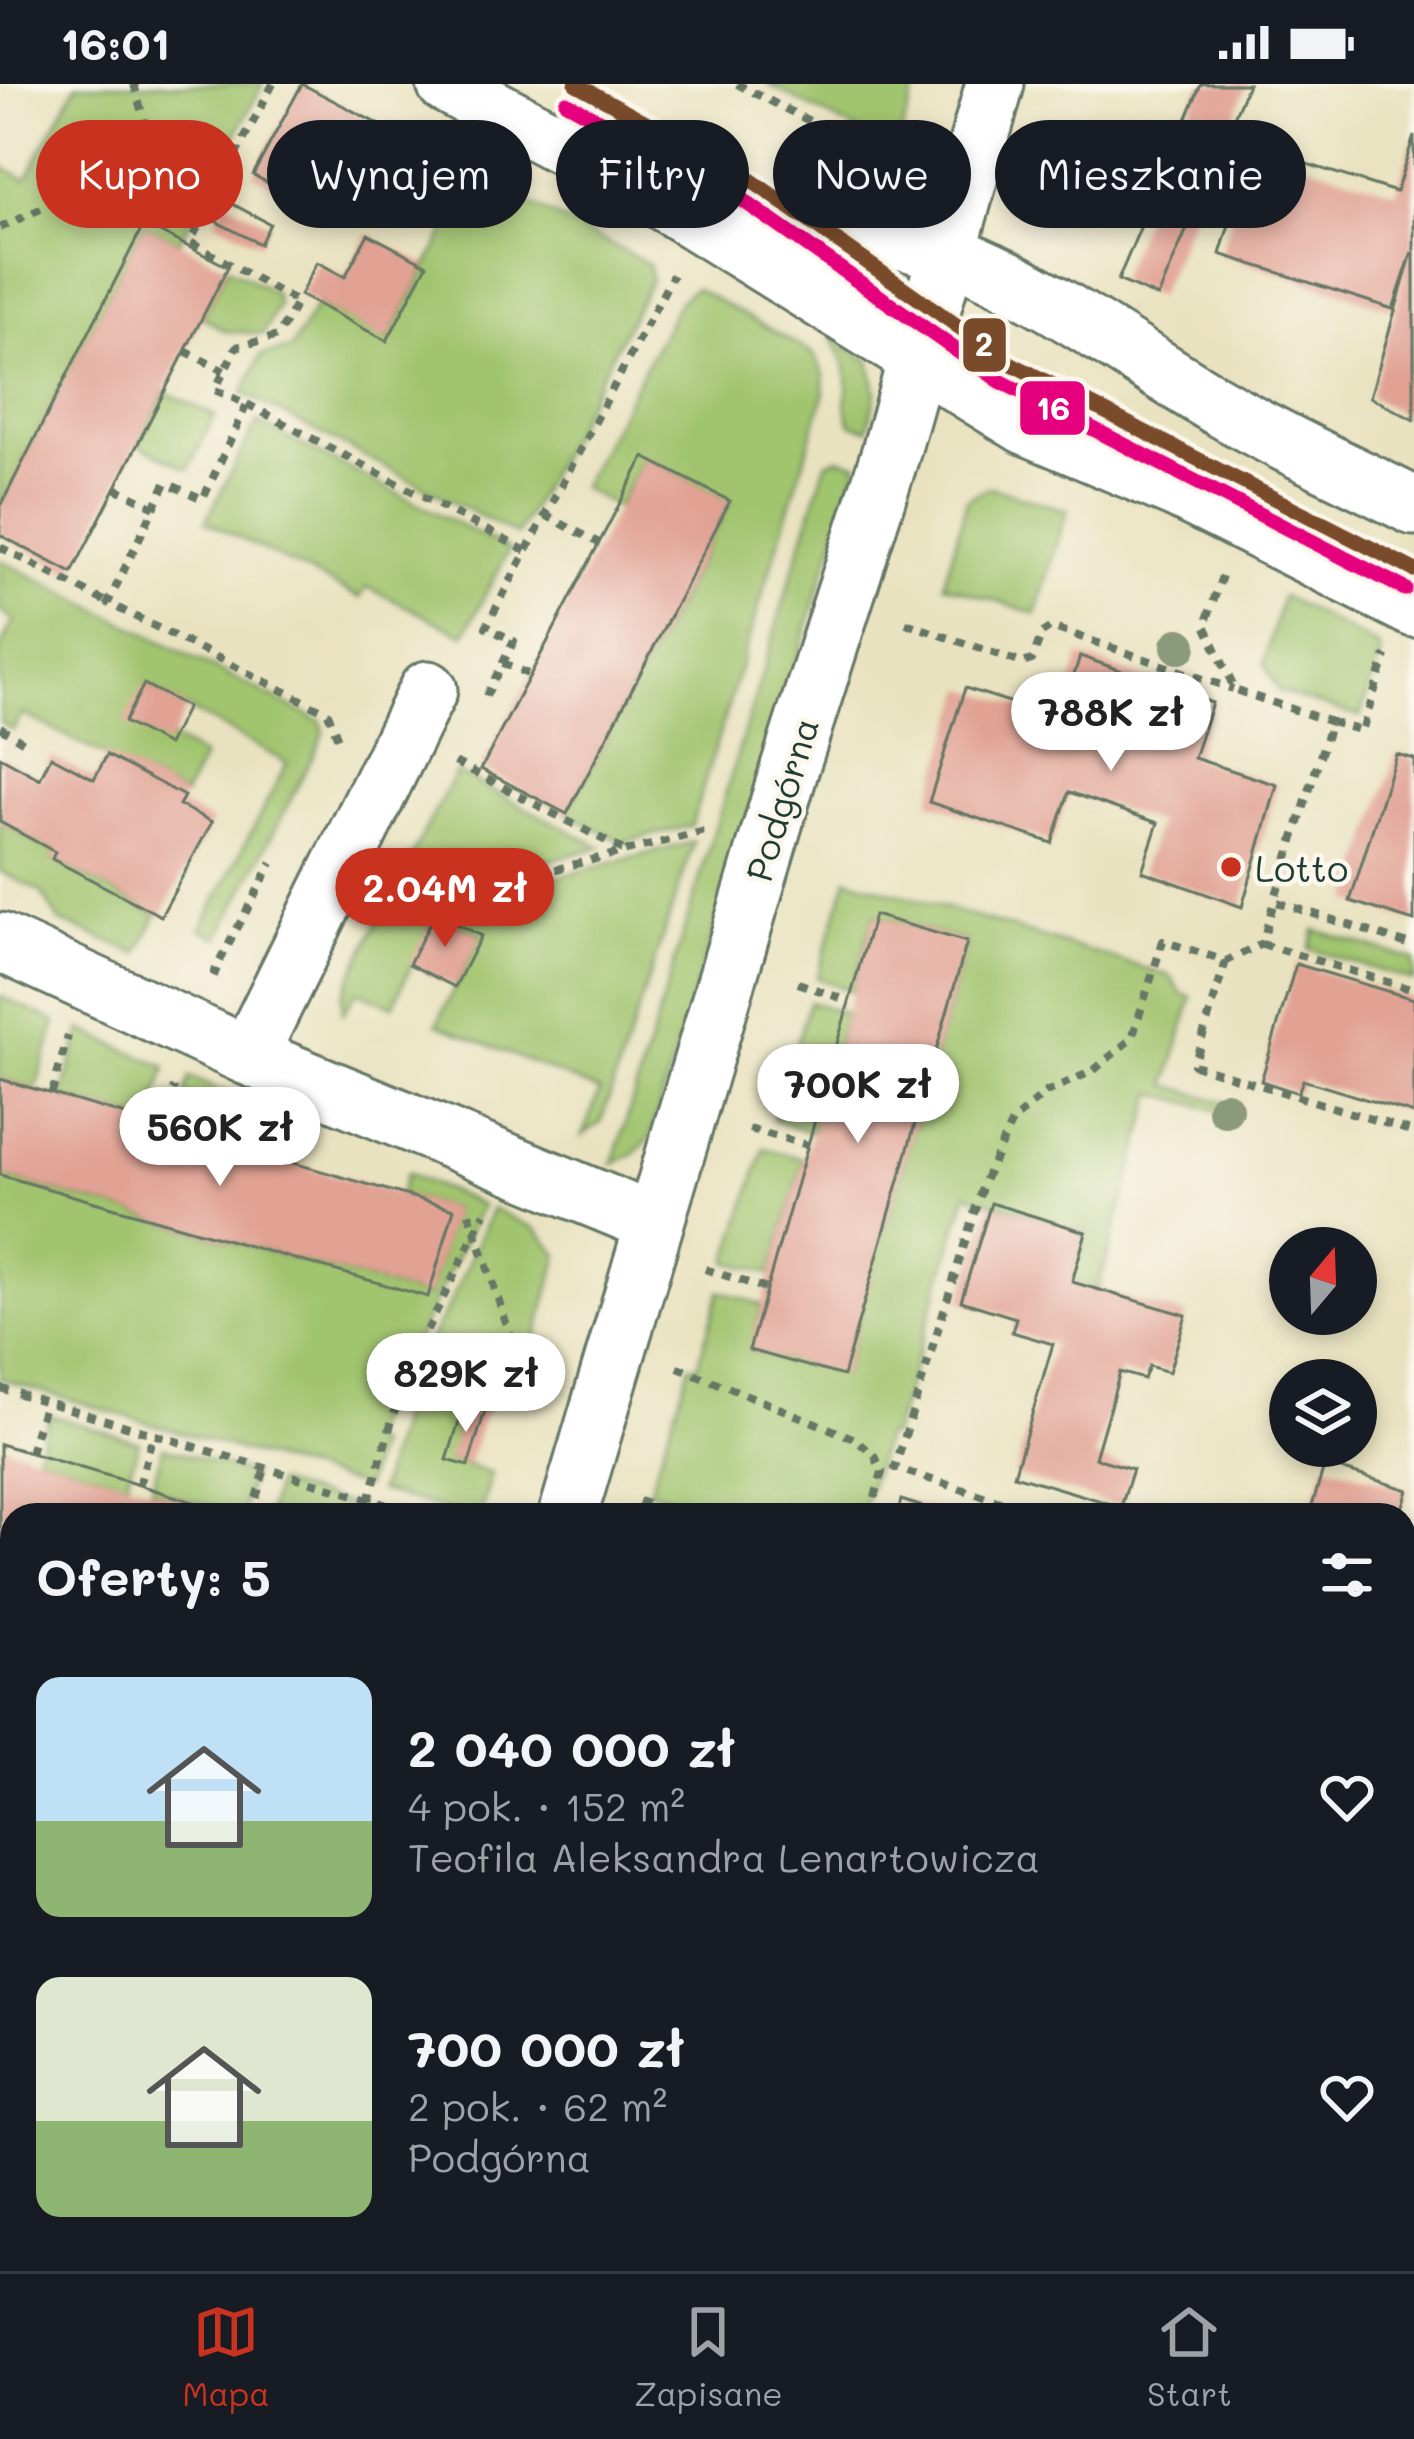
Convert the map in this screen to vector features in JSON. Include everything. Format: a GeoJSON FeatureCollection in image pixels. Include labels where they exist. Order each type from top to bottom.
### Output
{"type":"FeatureCollection","features":[{"type":"Feature","properties":{"kind":"street"},"geometry":{"type":"LineString","coordinates":[[446,84],[556,142]]}},
{"type":"Feature","properties":{"kind":"street","name":"Podgórna"},"geometry":{"type":"LineString","coordinates":[[572,1503],[790,767],[890,455],[995,84]]}},
{"type":"Feature","properties":{"kind":"street"},"geometry":{"type":"LineString","coordinates":[[749,212],[945,253],[1043,301],[1273,436],[1414,506]]}},
{"type":"Feature","properties":{"kind":"street"},"geometry":{"type":"LineString","coordinates":[[706,228],[1025,424],[1179,490],[1401,625]]}},
{"type":"Feature","properties":{"kind":"street"},"geometry":{"type":"LineString","coordinates":[[248,1056],[428,690]]}},
{"type":"Feature","properties":{"kind":"street"},"geometry":{"type":"LineString","coordinates":[[0,942],[248,1056],[654,1223]]}},
{"type":"Feature","properties":{"kind":"path"},"geometry":{"type":"LineString","coordinates":[[134,84],[145,120]]}},
{"type":"Feature","properties":{"kind":"path"},"geometry":{"type":"LineString","coordinates":[[243,141],[273,84]]}},
{"type":"Feature","properties":{"kind":"path"},"geometry":{"type":"LineString","coordinates":[[737,84],[807,120]]}},
{"type":"Feature","properties":{"kind":"path"},"geometry":{"type":"LineString","coordinates":[[0,228],[36,211]]}},
{"type":"Feature","properties":{"kind":"path"},"geometry":{"type":"LineString","coordinates":[[197,228],[190,242],[297,302],[278,336],[236,347],[215,390],[526,551]]}},
{"type":"Feature","properties":{"kind":"path"},"geometry":{"type":"LineString","coordinates":[[483,702],[514,641],[486,627],[673,275]]}},
{"type":"Feature","properties":{"kind":"path"},"geometry":{"type":"LineString","coordinates":[[185,351],[224,371]]}},
{"type":"Feature","properties":{"kind":"path"},"geometry":{"type":"LineString","coordinates":[[108,603],[166,483],[203,499],[247,404]]}},
{"type":"Feature","properties":{"kind":"path"},"geometry":{"type":"LineString","coordinates":[[116,488],[154,507]]}},
{"type":"Feature","properties":{"kind":"path"},"geometry":{"type":"LineString","coordinates":[[545,515],[599,543]]}},
{"type":"Feature","properties":{"kind":"path"},"geometry":{"type":"LineString","coordinates":[[0,548],[328,713],[339,738],[328,757]]}},
{"type":"Feature","properties":{"kind":"path"},"geometry":{"type":"LineString","coordinates":[[1228,562],[1204,625],[1235,690]]}},
{"type":"Feature","properties":{"kind":"path"},"geometry":{"type":"LineString","coordinates":[[906,623],[1022,663],[1032,659],[1042,632],[1051,627],[1361,731],[1401,625]]}},
{"type":"Feature","properties":{"kind":"path"},"geometry":{"type":"LineString","coordinates":[[503,663],[530,675]]}},
{"type":"Feature","properties":{"kind":"path"},"geometry":{"type":"LineString","coordinates":[[1262,944],[1330,722]]}},
{"type":"Feature","properties":{"kind":"path"},"geometry":{"type":"LineString","coordinates":[[0,727],[27,744]]}},
{"type":"Feature","properties":{"kind":"path"},"geometry":{"type":"LineString","coordinates":[[442,780],[462,742]]}},
{"type":"Feature","properties":{"kind":"path"},"geometry":{"type":"LineString","coordinates":[[452,761],[625,851]]}},
{"type":"Feature","properties":{"kind":"path"},"geometry":{"type":"LineString","coordinates":[[384,896],[374,916],[705,830]]}},
{"type":"Feature","properties":{"kind":"path"},"geometry":{"type":"LineString","coordinates":[[273,1000],[214,972],[276,855]]}},
{"type":"Feature","properties":{"kind":"path"},"geometry":{"type":"LineString","coordinates":[[1274,902],[1414,946]]}},
{"type":"Feature","properties":{"kind":"path"},"geometry":{"type":"LineString","coordinates":[[1002,1502],[895,1468],[984,1181],[1012,1121],[1046,1092],[1093,1071],[1132,1038],[1163,941],[1226,961],[1262,944],[1414,990]]}},
{"type":"Feature","properties":{"kind":"path"},"geometry":{"type":"LineString","coordinates":[[1226,961],[1194,1065],[1414,1132]]}},
{"type":"Feature","properties":{"kind":"path"},"geometry":{"type":"LineString","coordinates":[[798,983],[849,1001]]}},
{"type":"Feature","properties":{"kind":"path"},"geometry":{"type":"LineString","coordinates":[[52,1093],[74,1017]]}},
{"type":"Feature","properties":{"kind":"path"},"geometry":{"type":"LineString","coordinates":[[163,1125],[175,1084]]}},
{"type":"Feature","properties":{"kind":"path"},"geometry":{"type":"LineString","coordinates":[[749,1129],[808,1145]]}},
{"type":"Feature","properties":{"kind":"path"},"geometry":{"type":"LineString","coordinates":[[374,1501],[406,1375],[494,1194]]}},
{"type":"Feature","properties":{"kind":"path"},"geometry":{"type":"LineString","coordinates":[[461,1195],[512,1340],[538,1384]]}},
{"type":"Feature","properties":{"kind":"path"},"geometry":{"type":"LineString","coordinates":[[704,1269],[767,1288]]}},
{"type":"Feature","properties":{"kind":"path"},"geometry":{"type":"LineString","coordinates":[[678,1367],[855,1439],[875,1456],[883,1472],[874,1503]]}},
{"type":"Feature","properties":{"kind":"path"},"geometry":{"type":"LineString","coordinates":[[0,1388],[381,1503]]}},
{"type":"Feature","properties":{"kind":"path"},"geometry":{"type":"LineString","coordinates":[[30,1453],[45,1402]]}},
{"type":"Feature","properties":{"kind":"path"},"geometry":{"type":"LineString","coordinates":[[139,1485],[153,1435]]}},
{"type":"Feature","properties":{"kind":"path"},"geometry":{"type":"LineString","coordinates":[[255,1503],[265,1468]]}},
{"type":"Feature","properties":{"kind":"path"},"geometry":{"type":"LineString","coordinates":[[639,1501],[645,1503]]}},
{"type":"Feature","properties":{"kind":"green space"},"geometry":{"type":"Polygon","coordinates":[[[77,84],[263,84],[243,122],[58,120],[77,84]]]}},
{"type":"Feature","properties":{"kind":"green space"},"geometry":{"type":"Polygon","coordinates":[[[767,84],[917,84],[906,120],[836,120],[767,84]]]}},
{"type":"Feature","properties":{"kind":"green space"},"geometry":{"type":"Polygon","coordinates":[[[36,160],[36,228],[142,228],[0,507],[0,165],[26,179],[36,160]]]}},
{"type":"Feature","properties":{"kind":"green space"},"geometry":{"type":"Polygon","coordinates":[[[532,205],[556,217],[556,228],[578,228],[649,264],[651,280],[517,535],[243,393],[261,355],[291,349],[317,304],[388,340],[447,228],[532,228],[532,205]]]}},
{"type":"Feature","properties":{"kind":"green space"},"geometry":{"type":"Polygon","coordinates":[[[150,228],[186,228],[179,242],[150,228]]]}},
{"type":"Feature","properties":{"kind":"green space"},"geometry":{"type":"Polygon","coordinates":[[[228,267],[275,293],[278,305],[263,334],[225,331],[203,317],[228,267]]]}},
{"type":"Feature","properties":{"kind":"green space"},"geometry":{"type":"Polygon","coordinates":[[[695,288],[813,353],[824,374],[824,395],[691,826],[623,842],[567,814],[730,502],[644,457],[617,507],[581,488],[680,300],[695,288]]]}},
{"type":"Feature","properties":{"kind":"green space"},"geometry":{"type":"Polygon","coordinates":[[[831,338],[870,361],[876,392],[868,429],[851,424],[848,418],[846,370],[831,338]]]}},
{"type":"Feature","properties":{"kind":"green space"},"geometry":{"type":"Polygon","coordinates":[[[165,392],[215,416],[188,469],[138,444],[165,392]]]}},
{"type":"Feature","properties":{"kind":"green space"},"geometry":{"type":"Polygon","coordinates":[[[257,422],[509,550],[464,635],[367,587],[360,598],[206,521],[257,422]]]}},
{"type":"Feature","properties":{"kind":"green space"},"geometry":{"type":"Polygon","coordinates":[[[839,458],[858,464],[649,1139],[634,1154],[613,1164],[826,463],[839,458]]]}},
{"type":"Feature","properties":{"kind":"green space"},"geometry":{"type":"Polygon","coordinates":[[[989,487],[1067,510],[1036,614],[944,584],[967,499],[989,487]]]}},
{"type":"Feature","properties":{"kind":"green space"},"geometry":{"type":"Polygon","coordinates":[[[0,560],[321,722],[324,732],[316,750],[219,938],[201,929],[287,763],[145,685],[171,739],[203,757],[184,796],[23,714],[13,730],[0,723],[0,648],[14,620],[0,612],[0,560]]]}},
{"type":"Feature","properties":{"kind":"green space"},"geometry":{"type":"Polygon","coordinates":[[[1282,596],[1378,646],[1381,653],[1360,717],[1279,692],[1264,663],[1282,596]]]}},
{"type":"Feature","properties":{"kind":"green space"},"geometry":{"type":"Polygon","coordinates":[[[456,772],[601,847],[387,902],[456,772]]]}},
{"type":"Feature","properties":{"kind":"green space"},"geometry":{"type":"Polygon","coordinates":[[[0,822],[55,852],[53,859],[157,915],[138,954],[59,921],[41,892],[0,871],[0,822]]]}},
{"type":"Feature","properties":{"kind":"green space"},"geometry":{"type":"Polygon","coordinates":[[[694,842],[601,1122],[582,1136],[600,1091],[437,1024],[481,935],[435,913],[393,1006],[357,991],[343,1013],[342,996],[377,923],[694,842]]]}},
{"type":"Feature","properties":{"kind":"green space"},"geometry":{"type":"Polygon","coordinates":[[[847,878],[1170,976],[1182,994],[1192,997],[1167,1085],[1233,1105],[1230,1114],[1154,1093],[1098,1289],[1072,1282],[1086,1232],[967,1194],[892,1436],[885,1435],[865,1503],[686,1503],[649,1490],[690,1365],[697,1367],[720,1291],[762,1305],[750,1350],[843,1375],[967,942],[874,915],[852,991],[817,978],[847,878]]]}},
{"type":"Feature","properties":{"kind":"green space"},"geometry":{"type":"Polygon","coordinates":[[[1315,930],[1414,960],[1414,981],[1309,949],[1315,930]]]}},
{"type":"Feature","properties":{"kind":"green space"},"geometry":{"type":"Polygon","coordinates":[[[0,996],[56,1022],[36,1089],[0,1079],[0,996]]]}},
{"type":"Feature","properties":{"kind":"green space"},"geometry":{"type":"Polygon","coordinates":[[[809,1002],[846,1013],[811,1132],[773,1120],[809,1002]]]}},
{"type":"Feature","properties":{"kind":"green space"},"geometry":{"type":"Polygon","coordinates":[[[81,1030],[166,1067],[150,1122],[62,1097],[81,1030]]]}},
{"type":"Feature","properties":{"kind":"green space"},"geometry":{"type":"Polygon","coordinates":[[[190,1077],[276,1115],[265,1154],[175,1130],[190,1077]]]}},
{"type":"Feature","properties":{"kind":"green space"},"geometry":{"type":"Polygon","coordinates":[[[764,1148],[804,1159],[771,1274],[728,1262],[764,1148]]]}},
{"type":"Feature","properties":{"kind":"green space"},"geometry":{"type":"Polygon","coordinates":[[[407,1173],[482,1205],[402,1369],[389,1377],[368,1441],[377,1445],[365,1487],[0,1379],[0,1175],[428,1297],[453,1209],[400,1194],[407,1173]]]}},
{"type":"Feature","properties":{"kind":"green space"},"geometry":{"type":"Polygon","coordinates":[[[492,1209],[535,1228],[559,1255],[528,1368],[485,1411],[448,1460],[492,1474],[484,1503],[422,1503],[379,1491],[412,1374],[492,1209]]]}},
{"type":"Feature","properties":{"kind":"green space"},"geometry":{"type":"Polygon","coordinates":[[[49,1415],[139,1442],[126,1482],[37,1455],[49,1415]]]}},
{"type":"Feature","properties":{"kind":"green space"},"geometry":{"type":"Polygon","coordinates":[[[163,1447],[252,1474],[244,1503],[199,1503],[151,1489],[163,1447]]]}},
{"type":"Feature","properties":{"kind":"green space"},"geometry":{"type":"Polygon","coordinates":[[[276,1483],[344,1503],[270,1503],[276,1483]]]}},
{"type":"Feature","properties":{"kind":"building"},"geometry":{"type":"Polygon","coordinates":[[[302,84],[370,120],[283,120],[302,84]]]}},
{"type":"Feature","properties":{"kind":"building"},"geometry":{"type":"Polygon","coordinates":[[[1201,84],[1248,84],[1233,120],[1186,120],[1201,84]]]}},
{"type":"Feature","properties":{"kind":"building"},"geometry":{"type":"Polygon","coordinates":[[[1414,136],[1414,420],[1370,397],[1412,252],[1393,309],[1220,254],[1228,228],[1306,228],[1306,164],[1396,192],[1414,136]]]}},
{"type":"Feature","properties":{"kind":"building"},"geometry":{"type":"Polygon","coordinates":[[[267,149],[267,182],[253,175],[267,149]]]}},
{"type":"Feature","properties":{"kind":"building"},"geometry":{"type":"Polygon","coordinates":[[[243,210],[267,222],[260,244],[229,228],[243,228],[243,210]]]}},
{"type":"Feature","properties":{"kind":"building"},"geometry":{"type":"Polygon","coordinates":[[[142,228],[152,228],[228,267],[72,573],[0,535],[0,507],[142,228]]]}},
{"type":"Feature","properties":{"kind":"building"},"geometry":{"type":"Polygon","coordinates":[[[1140,228],[1187,228],[1158,297],[1118,280],[1140,228]]]}},
{"type":"Feature","properties":{"kind":"building"},"geometry":{"type":"Polygon","coordinates":[[[368,234],[427,265],[387,341],[300,295],[317,262],[345,277],[368,234]]]}},
{"type":"Feature","properties":{"kind":"building"},"geometry":{"type":"Polygon","coordinates":[[[644,457],[730,501],[567,814],[481,769],[644,457]]]}},
{"type":"Feature","properties":{"kind":"building"},"geometry":{"type":"Polygon","coordinates":[[[1080,656],[1212,703],[1194,758],[1277,785],[1242,907],[1142,871],[1158,823],[1069,792],[1052,843],[929,802],[965,688],[1060,718],[1080,656]]]}},
{"type":"Feature","properties":{"kind":"building"},"geometry":{"type":"Polygon","coordinates":[[[144,684],[187,707],[168,745],[124,722],[144,684]]]}},
{"type":"Feature","properties":{"kind":"building"},"geometry":{"type":"Polygon","coordinates":[[[1396,754],[1414,759],[1414,921],[1350,901],[1396,754]]]}},
{"type":"Feature","properties":{"kind":"building"},"geometry":{"type":"Polygon","coordinates":[[[107,755],[184,796],[179,805],[212,822],[161,916],[52,859],[55,852],[0,822],[0,757],[40,779],[51,756],[94,779],[107,755]]]}},
{"type":"Feature","properties":{"kind":"building"},"geometry":{"type":"Polygon","coordinates":[[[435,913],[481,936],[455,987],[409,964],[435,913]]]}},
{"type":"Feature","properties":{"kind":"building"},"geometry":{"type":"Polygon","coordinates":[[[874,915],[967,942],[843,1376],[749,1350],[874,915]]]}},
{"type":"Feature","properties":{"kind":"building"},"geometry":{"type":"Polygon","coordinates":[[[1296,964],[1414,999],[1414,1114],[1303,1080],[1298,1093],[1261,1081],[1296,964]]]}},
{"type":"Feature","properties":{"kind":"building"},"geometry":{"type":"Polygon","coordinates":[[[0,1079],[454,1209],[428,1297],[0,1175],[0,1079]]]}},
{"type":"Feature","properties":{"kind":"building"},"geometry":{"type":"Polygon","coordinates":[[[991,1203],[1086,1232],[1072,1282],[1186,1315],[1169,1372],[1149,1366],[1144,1379],[1120,1372],[1095,1458],[1133,1469],[1122,1503],[1108,1503],[1014,1475],[1053,1344],[1012,1332],[1016,1318],[961,1301],[991,1203]]]}},
{"type":"Feature","properties":{"kind":"building"},"geometry":{"type":"Polygon","coordinates":[[[464,1405],[485,1411],[468,1466],[447,1460],[464,1405]]]}},
{"type":"Feature","properties":{"kind":"building"},"geometry":{"type":"Polygon","coordinates":[[[0,1444],[196,1503],[0,1503],[0,1444]]]}},
{"type":"Feature","properties":{"kind":"building"},"geometry":{"type":"Polygon","coordinates":[[[1324,1467],[1335,1467],[1408,1490],[1404,1503],[1313,1503],[1324,1467]]]}},
{"type":"Feature","properties":{"kind":"tram line","name":"2"},"geometry":{"type":"LineString","coordinates":[[576,84],[742,174],[1010,363],[1414,570]]}},
{"type":"Feature","properties":{"kind":"transit line","name":"16"},"geometry":{"type":"LineString","coordinates":[[566,102],[731,192],[1000,381],[1405,589]]}},
{"type":"Feature","properties":{"kind":"place","name":"Lotto"},"geometry":{"type":"Point","coordinates":[1231,867]}}]}
